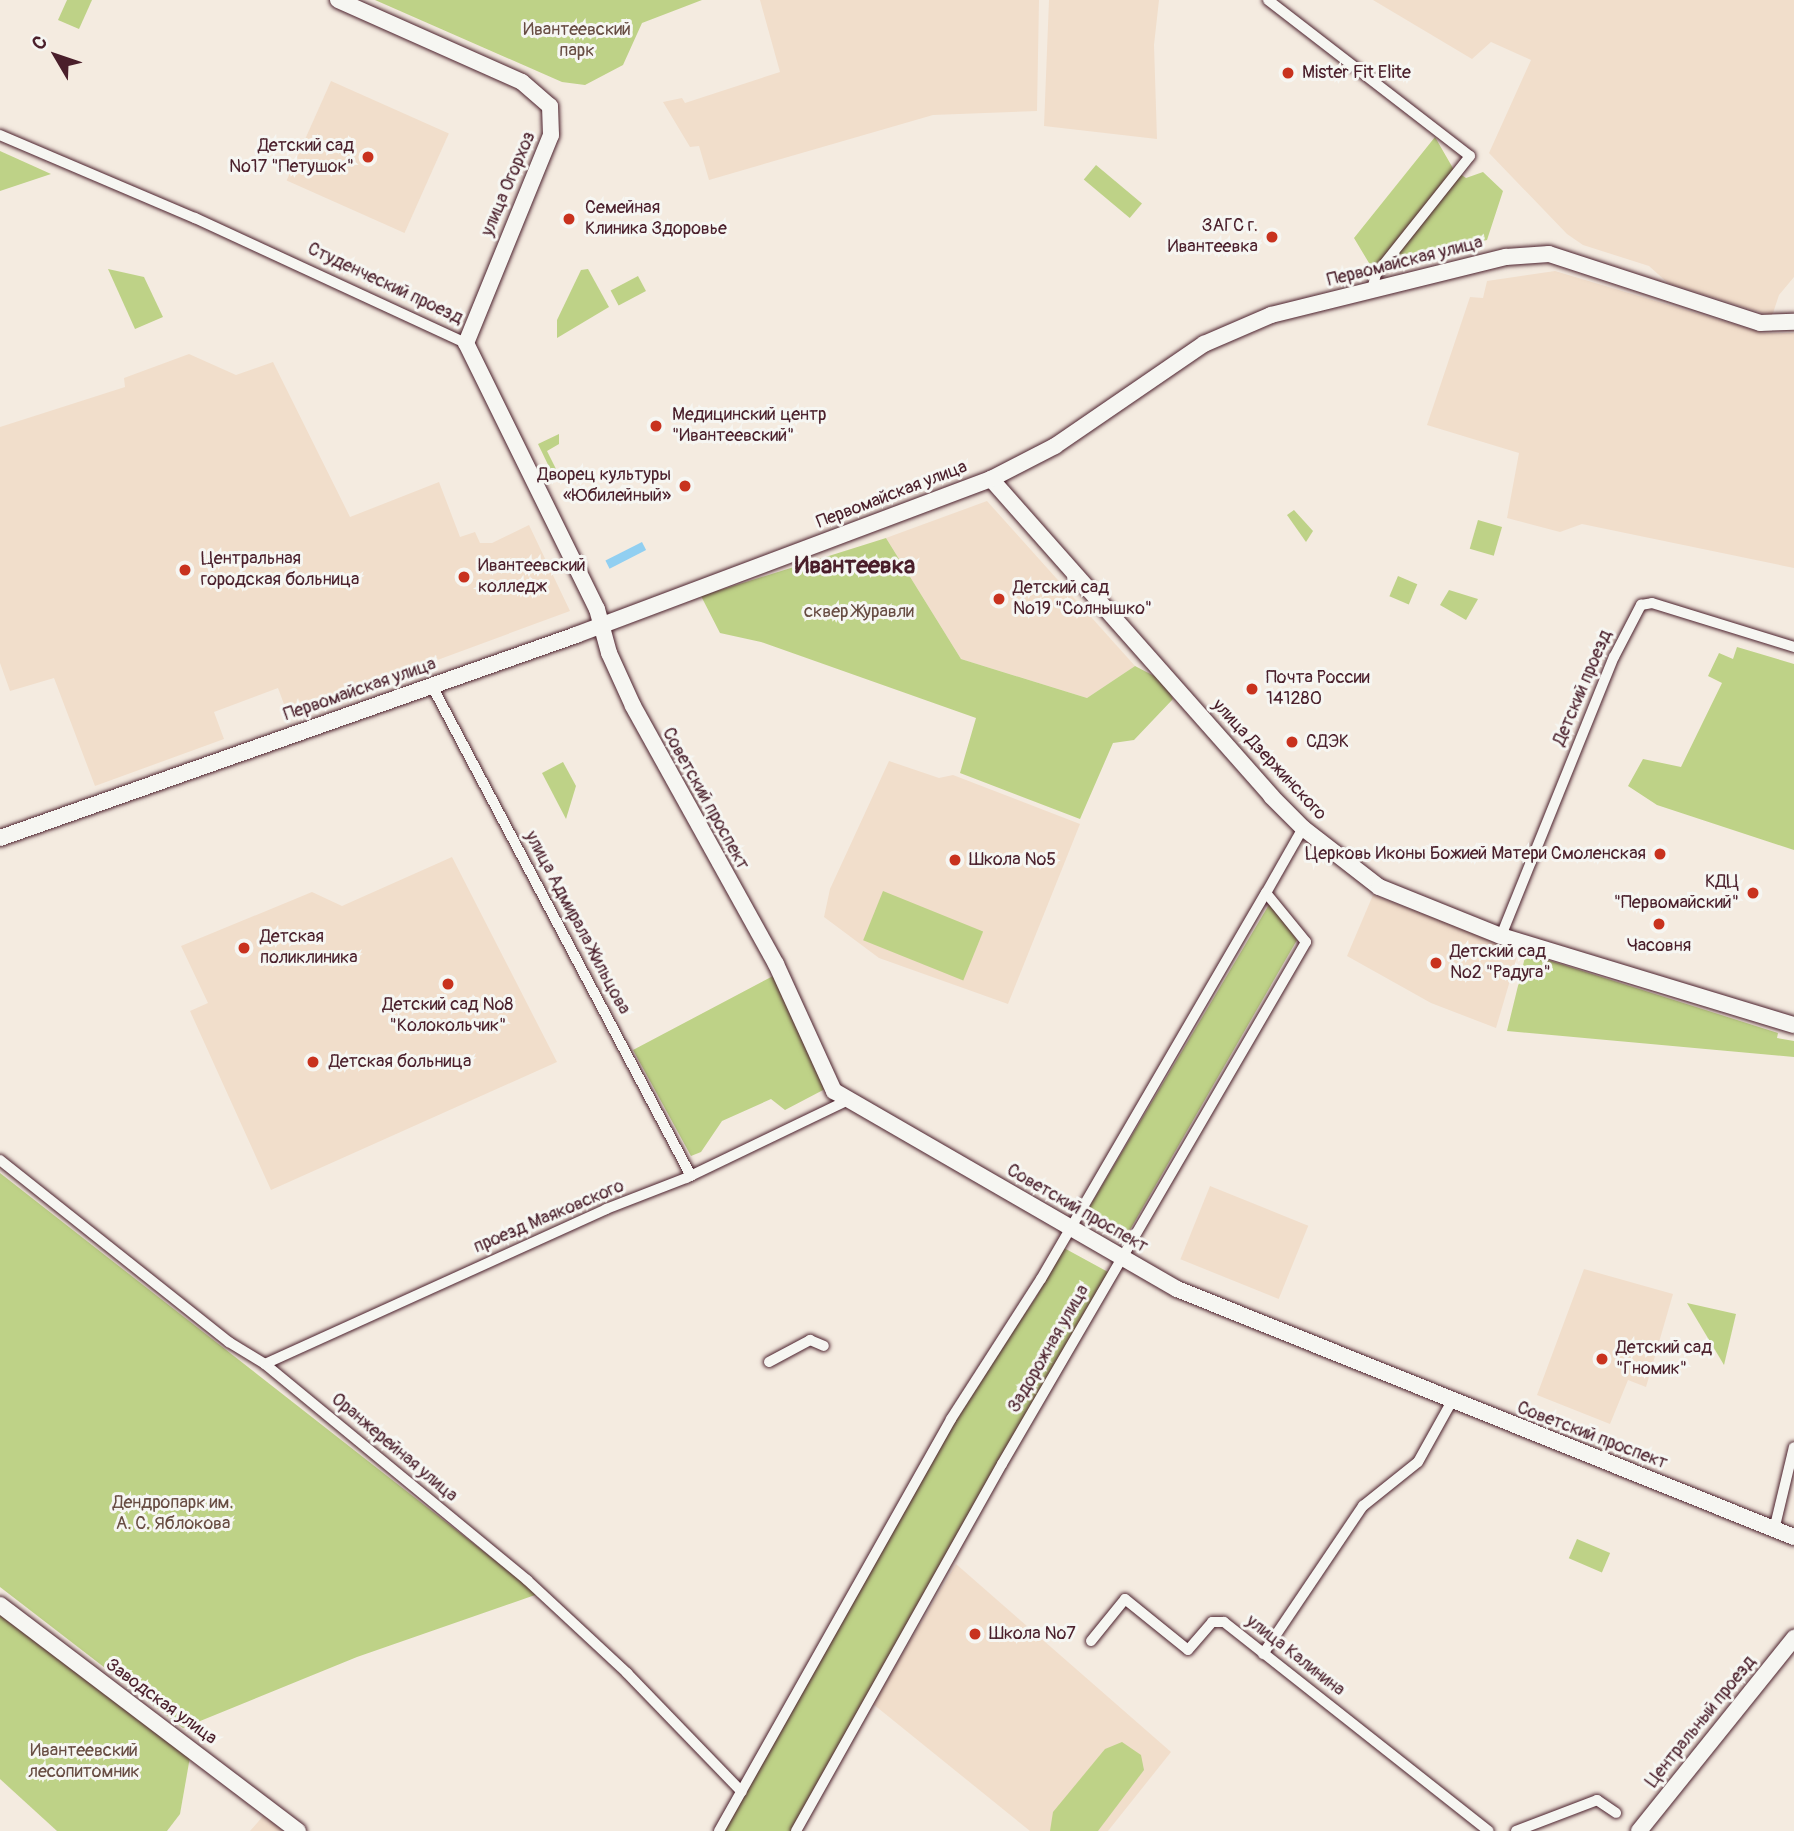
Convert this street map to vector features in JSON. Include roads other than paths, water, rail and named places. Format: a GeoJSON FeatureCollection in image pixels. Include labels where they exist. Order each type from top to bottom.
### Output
{"type":"FeatureCollection","features":[{"type":"Feature","properties":{"kind":"street","name":"улица Огорхоз"},"geometry":{"type":"LineString","coordinates":[[338,0],[522,82],[553,111],[551,135],[466,343]]}},
{"type":"Feature","properties":{"kind":"street"},"geometry":{"type":"LineString","coordinates":[[1268,0],[1471,156],[1376,274],[1372,290]]}},
{"type":"Feature","properties":{"kind":"street","name":"Студенческий проезд"},"geometry":{"type":"LineString","coordinates":[[0,135],[195,218],[466,343],[601,625]]}},
{"type":"Feature","properties":{"kind":"street","name":"Первомайская улица"},"geometry":{"type":"LineString","coordinates":[[0,838],[601,625],[991,479],[1055,446],[1231,329],[1506,257],[1549,254],[1760,323],[1789,323]]}},
{"type":"Feature","properties":{"kind":"street","name":"улица Дзержинского"},"geometry":{"type":"LineString","coordinates":[[991,479],[1303,828],[1379,887],[1501,936],[1794,1025]]}},
{"type":"Feature","properties":{"kind":"street","name":"Детский проезд"},"geometry":{"type":"LineString","coordinates":[[1501,936],[1614,657],[1641,605],[1652,603],[1794,647]]}},
{"type":"Feature","properties":{"kind":"street","name":"Советский проспект"},"geometry":{"type":"LineString","coordinates":[[601,625],[609,653],[650,738],[776,964],[834,1091],[846,1101],[942,1151],[1069,1227],[1189,1294],[1794,1537]]}},
{"type":"Feature","properties":{"kind":"street","name":"улица Адмирала Жильцова"},"geometry":{"type":"LineString","coordinates":[[432,686],[691,1176]]}},
{"type":"Feature","properties":{"kind":"street"},"geometry":{"type":"LineString","coordinates":[[719,1831],[951,1419],[1069,1227],[1303,828]]}},
{"type":"Feature","properties":{"kind":"street","name":"Задорожная улица"},"geometry":{"type":"LineString","coordinates":[[796,1831],[1122,1257],[1306,942],[1266,893]]}},
{"type":"Feature","properties":{"kind":"street","name":"проезд Маяковского"},"geometry":{"type":"LineString","coordinates":[[265,1364],[582,1220],[691,1176],[846,1101]]}},
{"type":"Feature","properties":{"kind":"street","name":"Оранжерейная улица"},"geometry":{"type":"LineString","coordinates":[[0,1160],[229,1342],[265,1364],[545,1596],[627,1673],[742,1792]]}},
{"type":"Feature","properties":{"kind":"street"},"geometry":{"type":"LineString","coordinates":[[769,1362],[810,1340],[824,1346]]}},
{"type":"Feature","properties":{"kind":"street"},"geometry":{"type":"LineString","coordinates":[[1263,1654],[1363,1506],[1418,1462],[1452,1401]]}},
{"type":"Feature","properties":{"kind":"street"},"geometry":{"type":"LineString","coordinates":[[1774,1530],[1794,1447]]}},
{"type":"Feature","properties":{"kind":"street","name":"улица Калинина"},"geometry":{"type":"LineString","coordinates":[[1091,1641],[1125,1600],[1188,1650],[1212,1622],[1224,1622],[1489,1831]]}},
{"type":"Feature","properties":{"kind":"street","name":"Заводская улица"},"geometry":{"type":"LineString","coordinates":[[0,1605],[298,1831]]}},
{"type":"Feature","properties":{"kind":"street","name":"Центральный проезд"},"geometry":{"type":"LineString","coordinates":[[1639,1831],[1794,1638]]}},
{"type":"Feature","properties":{"kind":"street"},"geometry":{"type":"LineString","coordinates":[[1516,1831],[1597,1800],[1616,1814]]}},
{"type":"Feature","properties":{"kind":"water"},"geometry":{"type":"Polygon","coordinates":[[[642,542],[646,550],[610,569],[605,561],[642,542]]]}},
{"type":"Feature","properties":{"kind":"place","name":"Mister Fit Elite"},"geometry":{"type":"Point","coordinates":[1288,73]}},
{"type":"Feature","properties":{"kind":"place","name":"Детский сад №17 \"Петушок\""},"geometry":{"type":"Point","coordinates":[368,157]}},
{"type":"Feature","properties":{"kind":"place","name":"Семейная Клиника Здоровье"},"geometry":{"type":"Point","coordinates":[569,219]}},
{"type":"Feature","properties":{"kind":"place","name":"ЗАГС г. Ивантеевка"},"geometry":{"type":"Point","coordinates":[1272,237]}},
{"type":"Feature","properties":{"kind":"place","name":"Медицинский центр \"Ивантеевский\""},"geometry":{"type":"Point","coordinates":[656,426]}},
{"type":"Feature","properties":{"kind":"place","name":"Дворец культуры «Юбилейный»"},"geometry":{"type":"Point","coordinates":[685,486]}},
{"type":"Feature","properties":{"kind":"place","name":"Центральная городская больница"},"geometry":{"type":"Point","coordinates":[185,570]}},
{"type":"Feature","properties":{"kind":"place","name":"Ивантеевский колледж"},"geometry":{"type":"Point","coordinates":[464,577]}},
{"type":"Feature","properties":{"kind":"place","name":"Детский сад №19 \"Солнышко\""},"geometry":{"type":"Point","coordinates":[999,599]}},
{"type":"Feature","properties":{"kind":"place","name":"Почта России 141280"},"geometry":{"type":"Point","coordinates":[1252,689]}},
{"type":"Feature","properties":{"kind":"place","name":"СДЭК"},"geometry":{"type":"Point","coordinates":[1292,742]}},
{"type":"Feature","properties":{"kind":"place","name":"Церковь Иконы Божией Матери Смоленская"},"geometry":{"type":"Point","coordinates":[1660,854]}},
{"type":"Feature","properties":{"kind":"place","name":"Школа №5"},"geometry":{"type":"Point","coordinates":[955,860]}},
{"type":"Feature","properties":{"kind":"place","name":"КДЦ \"Первомайский\""},"geometry":{"type":"Point","coordinates":[1753,893]}},
{"type":"Feature","properties":{"kind":"place","name":"Часовня"},"geometry":{"type":"Point","coordinates":[1659,924]}},
{"type":"Feature","properties":{"kind":"place","name":"Детская поликлиника"},"geometry":{"type":"Point","coordinates":[244,948]}},
{"type":"Feature","properties":{"kind":"place","name":"Детский сад №2 \"Радуга\""},"geometry":{"type":"Point","coordinates":[1436,963]}},
{"type":"Feature","properties":{"kind":"place","name":"Детский сад №8 \"Колокольчик\""},"geometry":{"type":"Point","coordinates":[448,984]}},
{"type":"Feature","properties":{"kind":"place","name":"Детская больница"},"geometry":{"type":"Point","coordinates":[313,1062]}},
{"type":"Feature","properties":{"kind":"place","name":"Детский сад \"Гномик\""},"geometry":{"type":"Point","coordinates":[1602,1359]}},
{"type":"Feature","properties":{"kind":"place","name":"Школа №7"},"geometry":{"type":"Point","coordinates":[975,1634]}},
{"type":"Feature","properties":{"kind":"district","name":"Ивантеевка"},"geometry":{"type":"Point","coordinates":[855,566]}},
{"type":"Feature","properties":{"kind":"park label","name":"Ивантеевский парк"},"geometry":{"type":"Point","coordinates":[577,41]}},
{"type":"Feature","properties":{"kind":"park label","name":"сквер Журавли"},"geometry":{"type":"Point","coordinates":[859,612]}},
{"type":"Feature","properties":{"kind":"park label","name":"Дендропарк им. А. С. Яблокова"},"geometry":{"type":"Point","coordinates":[173,1514]}},
{"type":"Feature","properties":{"kind":"park label","name":"Ивантеевский лесопитомник"},"geometry":{"type":"Point","coordinates":[84,1762]}}]}
